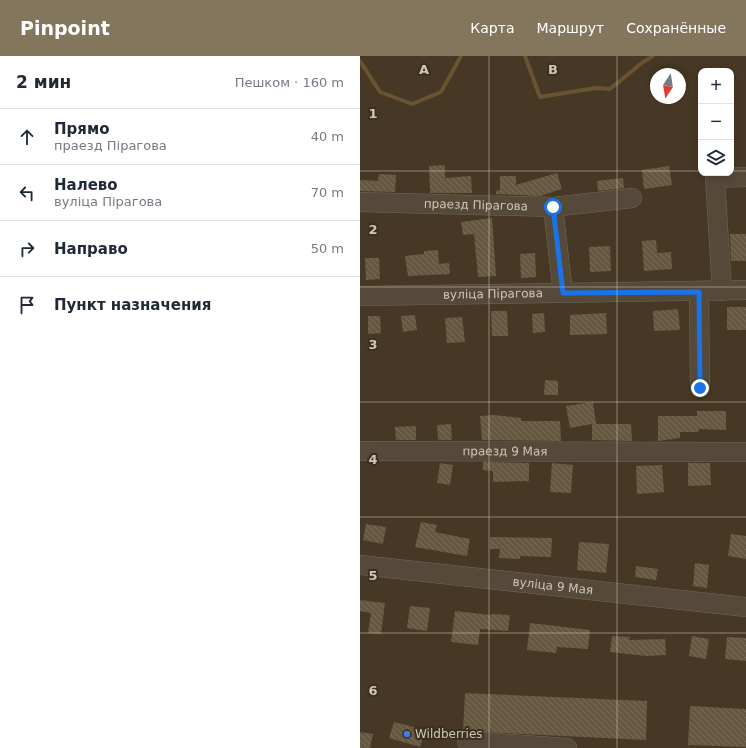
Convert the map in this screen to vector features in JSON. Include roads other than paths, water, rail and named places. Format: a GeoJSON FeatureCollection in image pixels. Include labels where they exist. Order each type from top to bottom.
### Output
{"type":"FeatureCollection","features":[{"type":"Feature","properties":{"kind":"street"},"geometry":{"type":"LineString","coordinates":[[722,291],[715,178],[746,177]]}},
{"type":"Feature","properties":{"kind":"street","name":"праезд Пірагова"},"geometry":{"type":"LineString","coordinates":[[360,202],[553,207],[632,198]]}},
{"type":"Feature","properties":{"kind":"street"},"geometry":{"type":"LineString","coordinates":[[553,207],[563,293]]}},
{"type":"Feature","properties":{"kind":"street","name":"вуліца Пірагова"},"geometry":{"type":"LineString","coordinates":[[360,296],[699,292],[746,290]]}},
{"type":"Feature","properties":{"kind":"street"},"geometry":{"type":"LineString","coordinates":[[699,292],[700,388]]}},
{"type":"Feature","properties":{"kind":"street","name":"праезд 9 Мая"},"geometry":{"type":"LineString","coordinates":[[360,451],[746,452]]}},
{"type":"Feature","properties":{"kind":"street","name":"вуліца 9 Мая"},"geometry":{"type":"LineString","coordinates":[[360,565],[746,607]]}},
{"type":"Feature","properties":{"kind":"street"},"geometry":{"type":"LineString","coordinates":[[467,741],[567,748]]}},
{"type":"Feature","properties":{"kind":"waterway"},"geometry":{"type":"LineString","coordinates":[[360,61],[380,92],[412,104],[441,92],[461,56]]}},
{"type":"Feature","properties":{"kind":"waterway"},"geometry":{"type":"LineString","coordinates":[[525,56],[540,97],[596,88],[610,89],[643,62],[653,56]]}},
{"type":"Feature","properties":{"kind":"place","name":"Wildberries"},"geometry":{"type":"Point","coordinates":[407,734]}}]}
